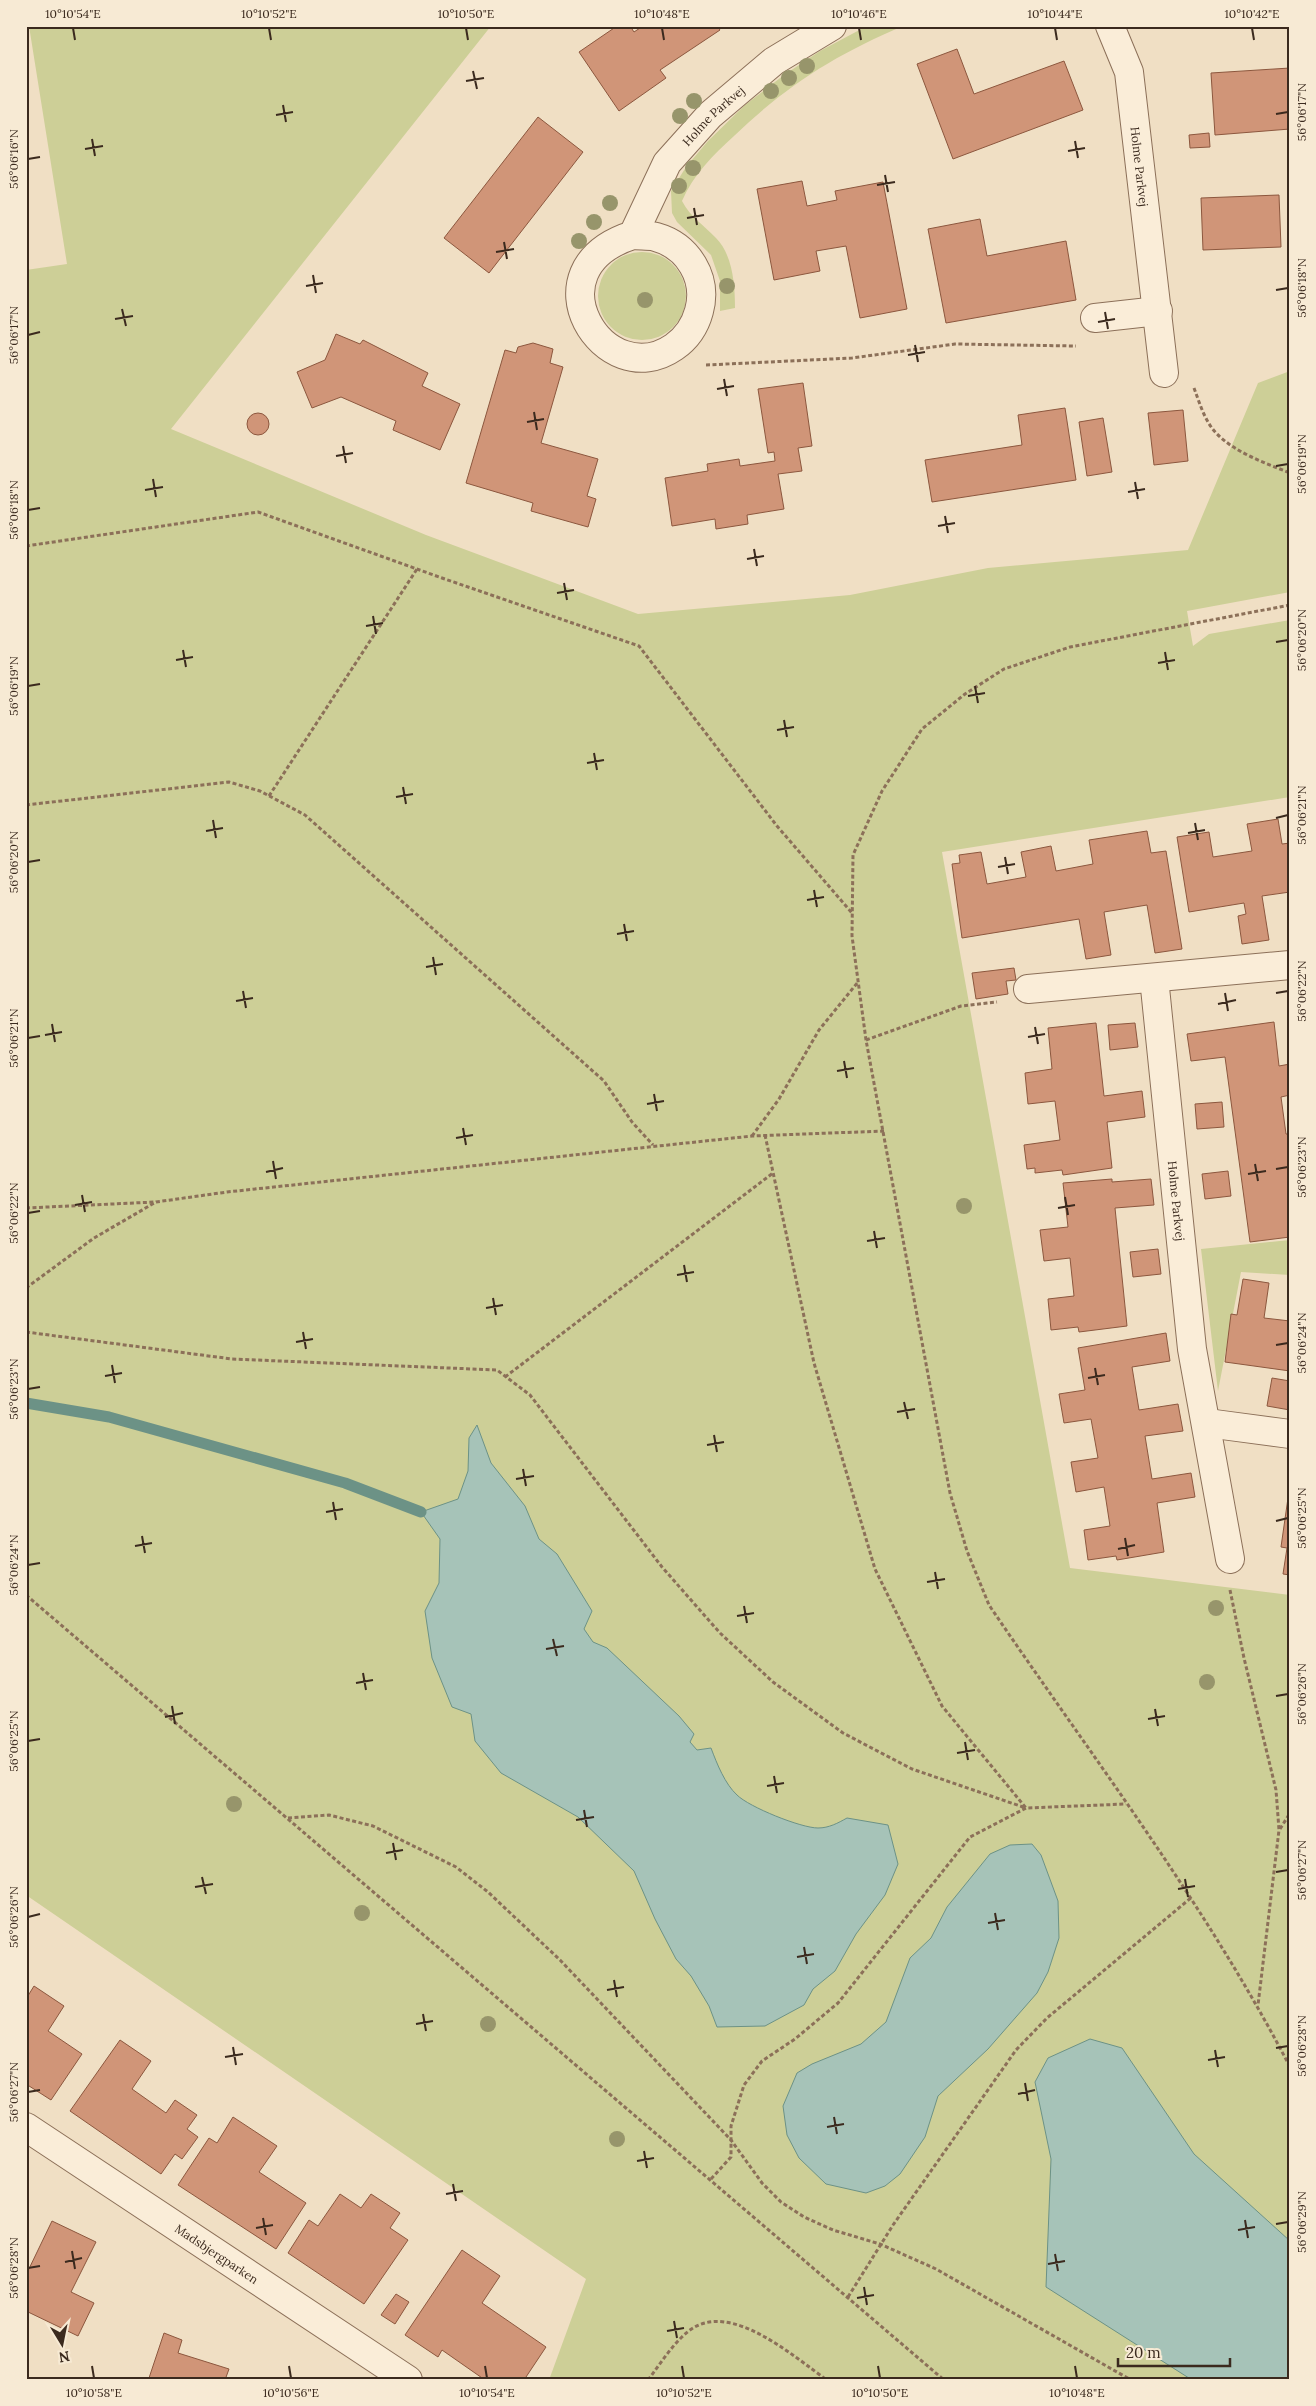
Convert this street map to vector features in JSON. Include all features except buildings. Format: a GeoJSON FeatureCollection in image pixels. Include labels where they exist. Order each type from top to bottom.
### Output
{"type":"FeatureCollection","features":[{"type":"Feature","properties":{"kind":"street","name":"Holme Parkvej"},"geometry":{"type":"LineString","coordinates":[[633,235],[667,163],[710,115],[774,61],[832,26]]}},
{"type":"Feature","properties":{"kind":"street","name":"Holme Parkvej"},"geometry":{"type":"LineString","coordinates":[[1110,26],[1130,72],[1164,373]]}},
{"type":"Feature","properties":{"kind":"street"},"geometry":{"type":"LineString","coordinates":[[633,235],[655,236],[675,245],[690,260],[700,279],[702,301],[696,322],[684,340],[668,351],[650,356],[630,356],[612,350],[597,338],[586,323],[580,304],[581,285],[587,267],[599,252],[615,241],[633,235]]}},
{"type":"Feature","properties":{"kind":"street"},"geometry":{"type":"LineString","coordinates":[[1095,318],[1158,310]]}},
{"type":"Feature","properties":{"kind":"street"},"geometry":{"type":"LineString","coordinates":[[1028,989],[1290,965]]}},
{"type":"Feature","properties":{"kind":"street","name":"Holme Parkvej"},"geometry":{"type":"LineString","coordinates":[[1154,978],[1192,1348],[1230,1559]]}},
{"type":"Feature","properties":{"kind":"street"},"geometry":{"type":"LineString","coordinates":[[1207,1423],[1290,1434]]}},
{"type":"Feature","properties":{"kind":"street","name":"Madsbjergparken"},"geometry":{"type":"LineString","coordinates":[[26,2127],[408,2380]]}},
{"type":"Feature","properties":{"kind":"path"},"geometry":{"type":"LineString","coordinates":[[684,340],[693,365],[852,358],[955,344],[1098,346],[1095,318]]}},
{"type":"Feature","properties":{"kind":"path"},"geometry":{"type":"LineString","coordinates":[[1164,373],[1188,370],[1203,414],[1216,434],[1241,452],[1290,473]]}},
{"type":"Feature","properties":{"kind":"path"},"geometry":{"type":"LineString","coordinates":[[26,546],[258,512],[639,646],[778,826],[852,914]]}},
{"type":"Feature","properties":{"kind":"path"},"geometry":{"type":"LineString","coordinates":[[269,796],[417,569]]}},
{"type":"Feature","properties":{"kind":"path"},"geometry":{"type":"LineString","coordinates":[[1290,605],[1070,647],[1004,669],[965,694],[922,728],[882,791],[853,855],[852,914],[852,936],[866,1040],[950,1492],[967,1551],[989,1605],[1192,1897],[1258,2006],[1290,2067]]}},
{"type":"Feature","properties":{"kind":"path"},"geometry":{"type":"LineString","coordinates":[[26,805],[229,782],[269,796],[304,815],[604,1081],[632,1122],[653,1146]]}},
{"type":"Feature","properties":{"kind":"path"},"geometry":{"type":"LineString","coordinates":[[752,1136],[779,1099],[819,1030],[858,982]]}},
{"type":"Feature","properties":{"kind":"path"},"geometry":{"type":"LineString","coordinates":[[866,1040],[961,1006],[1019,1000],[1028,989]]}},
{"type":"Feature","properties":{"kind":"path"},"geometry":{"type":"LineString","coordinates":[[26,1208],[156,1202],[227,1192],[752,1136],[884,1131]]}},
{"type":"Feature","properties":{"kind":"path"},"geometry":{"type":"LineString","coordinates":[[764,1135],[814,1363],[875,1569],[942,1706],[1026,1808]]}},
{"type":"Feature","properties":{"kind":"path"},"geometry":{"type":"LineString","coordinates":[[505,1377],[772,1172]]}},
{"type":"Feature","properties":{"kind":"path"},"geometry":{"type":"LineString","coordinates":[[26,1288],[94,1238],[156,1202]]}},
{"type":"Feature","properties":{"kind":"path"},"geometry":{"type":"LineString","coordinates":[[26,1332],[232,1359],[497,1370],[530,1395],[662,1567],[720,1633],[772,1682],[843,1733],[912,1769],[1026,1808],[1126,1804]]}},
{"type":"Feature","properties":{"kind":"path"},"geometry":{"type":"LineString","coordinates":[[1230,1559],[1225,1560],[1244,1658],[1276,1790],[1280,1830],[1258,2006]]}},
{"type":"Feature","properties":{"kind":"path"},"geometry":{"type":"LineString","coordinates":[[26,1595],[944,2380]]}},
{"type":"Feature","properties":{"kind":"path"},"geometry":{"type":"LineString","coordinates":[[711,2180],[731,2157],[731,2126],[744,2085],[762,2061],[795,2039],[838,2003],[970,1837],[1026,1808]]}},
{"type":"Feature","properties":{"kind":"path"},"geometry":{"type":"LineString","coordinates":[[1280,1830],[1290,1813]]}},
{"type":"Feature","properties":{"kind":"path"},"geometry":{"type":"LineString","coordinates":[[288,1818],[329,1815],[373,1826],[456,1867],[488,1892],[560,1960],[731,2140],[762,2183],[789,2208],[804,2218],[833,2230],[880,2244],[936,2269],[1131,2380]]}},
{"type":"Feature","properties":{"kind":"path"},"geometry":{"type":"LineString","coordinates":[[848,2297],[880,2244],[1016,2050],[1047,2018],[1192,1897]]}},
{"type":"Feature","properties":{"kind":"path"},"geometry":{"type":"LineString","coordinates":[[648,2380],[679,2340],[692,2328],[722,2321],[739,2324],[756,2332],[827,2380]]}},
{"type":"Feature","properties":{"kind":"green space"},"geometry":{"type":"Polygon","coordinates":[[[29,26],[491,26],[171,429],[426,535],[638,614],[850,595],[988,568],[1188,550],[1258,383],[1290,371],[1290,592],[1187,611],[1193,646],[1209,634],[1290,620],[1290,797],[942,852],[1070,1568],[1290,1595],[1290,2380],[549,2380],[586,2279],[26,1895],[26,270],[67,264],[29,26]]]}},
{"type":"Feature","properties":{"kind":"green space"},"geometry":{"type":"Polygon","coordinates":[[[867,26],[903,26],[834,60],[773,101],[711,158],[698,174],[682,201],[694,217],[722,245],[726,253],[732,271],[735,308],[720,311],[720,281],[711,255],[677,222],[672,213],[671,191],[686,167],[708,141],[745,105],[784,75],[820,51],[867,26]]]}},
{"type":"Feature","properties":{"kind":"green space"},"geometry":{"type":"Polygon","coordinates":[[[642,252],[659,256],[673,265],[682,279],[686,296],[682,313],[673,327],[659,336],[642,340],[625,336],[611,327],[602,313],[598,296],[602,279],[611,265],[625,256],[642,252]]]}},
{"type":"Feature","properties":{"kind":"green space"},"geometry":{"type":"Polygon","coordinates":[[[1290,1240],[1290,1275],[1241,1272],[1218,1391],[1201,1249],[1290,1240]]]}},
{"type":"Feature","properties":{"kind":"shaded area"},"geometry":{"type":"Polygon","coordinates":[[[477,1425],[491,1463],[525,1506],[539,1539],[557,1554],[592,1611],[584,1629],[593,1642],[607,1648],[679,1716],[694,1734],[690,1742],[697,1750],[711,1748],[725,1780],[737,1795],[763,1811],[810,1827],[826,1827],[847,1818],[888,1825],[898,1864],[885,1895],[856,1934],[835,1971],[813,1989],[804,2005],[765,2026],[717,2027],[709,2006],[691,1976],[676,1959],[655,1919],[634,1871],[578,1817],[501,1773],[475,1741],[471,1714],[452,1707],[432,1658],[425,1611],[439,1583],[440,1539],[421,1512],[458,1499],[468,1471],[469,1438],[477,1425]]]}},
{"type":"Feature","properties":{"kind":"shaded area"},"geometry":{"type":"Polygon","coordinates":[[[1032,1844],[1041,1855],[1058,1901],[1059,1938],[1048,1972],[1037,1993],[988,2049],[938,2096],[925,2137],[900,2174],[885,2186],[866,2193],[826,2184],[799,2158],[787,2135],[783,2106],[797,2073],[812,2064],[861,2044],[886,2022],[910,1958],[931,1938],[947,1907],[990,1854],[1010,1845],[1032,1844]]]}},
{"type":"Feature","properties":{"kind":"shaded area"},"geometry":{"type":"Polygon","coordinates":[[[1090,2039],[1122,2048],[1194,2154],[1290,2241],[1290,2380],[1192,2380],[1046,2287],[1051,2159],[1035,2082],[1048,2058],[1090,2039]]]}},
{"type":"Feature","properties":{"kind":"waterway"},"geometry":{"type":"LineString","coordinates":[[26,1403],[109,1417],[345,1483],[421,1512]]}}]}
